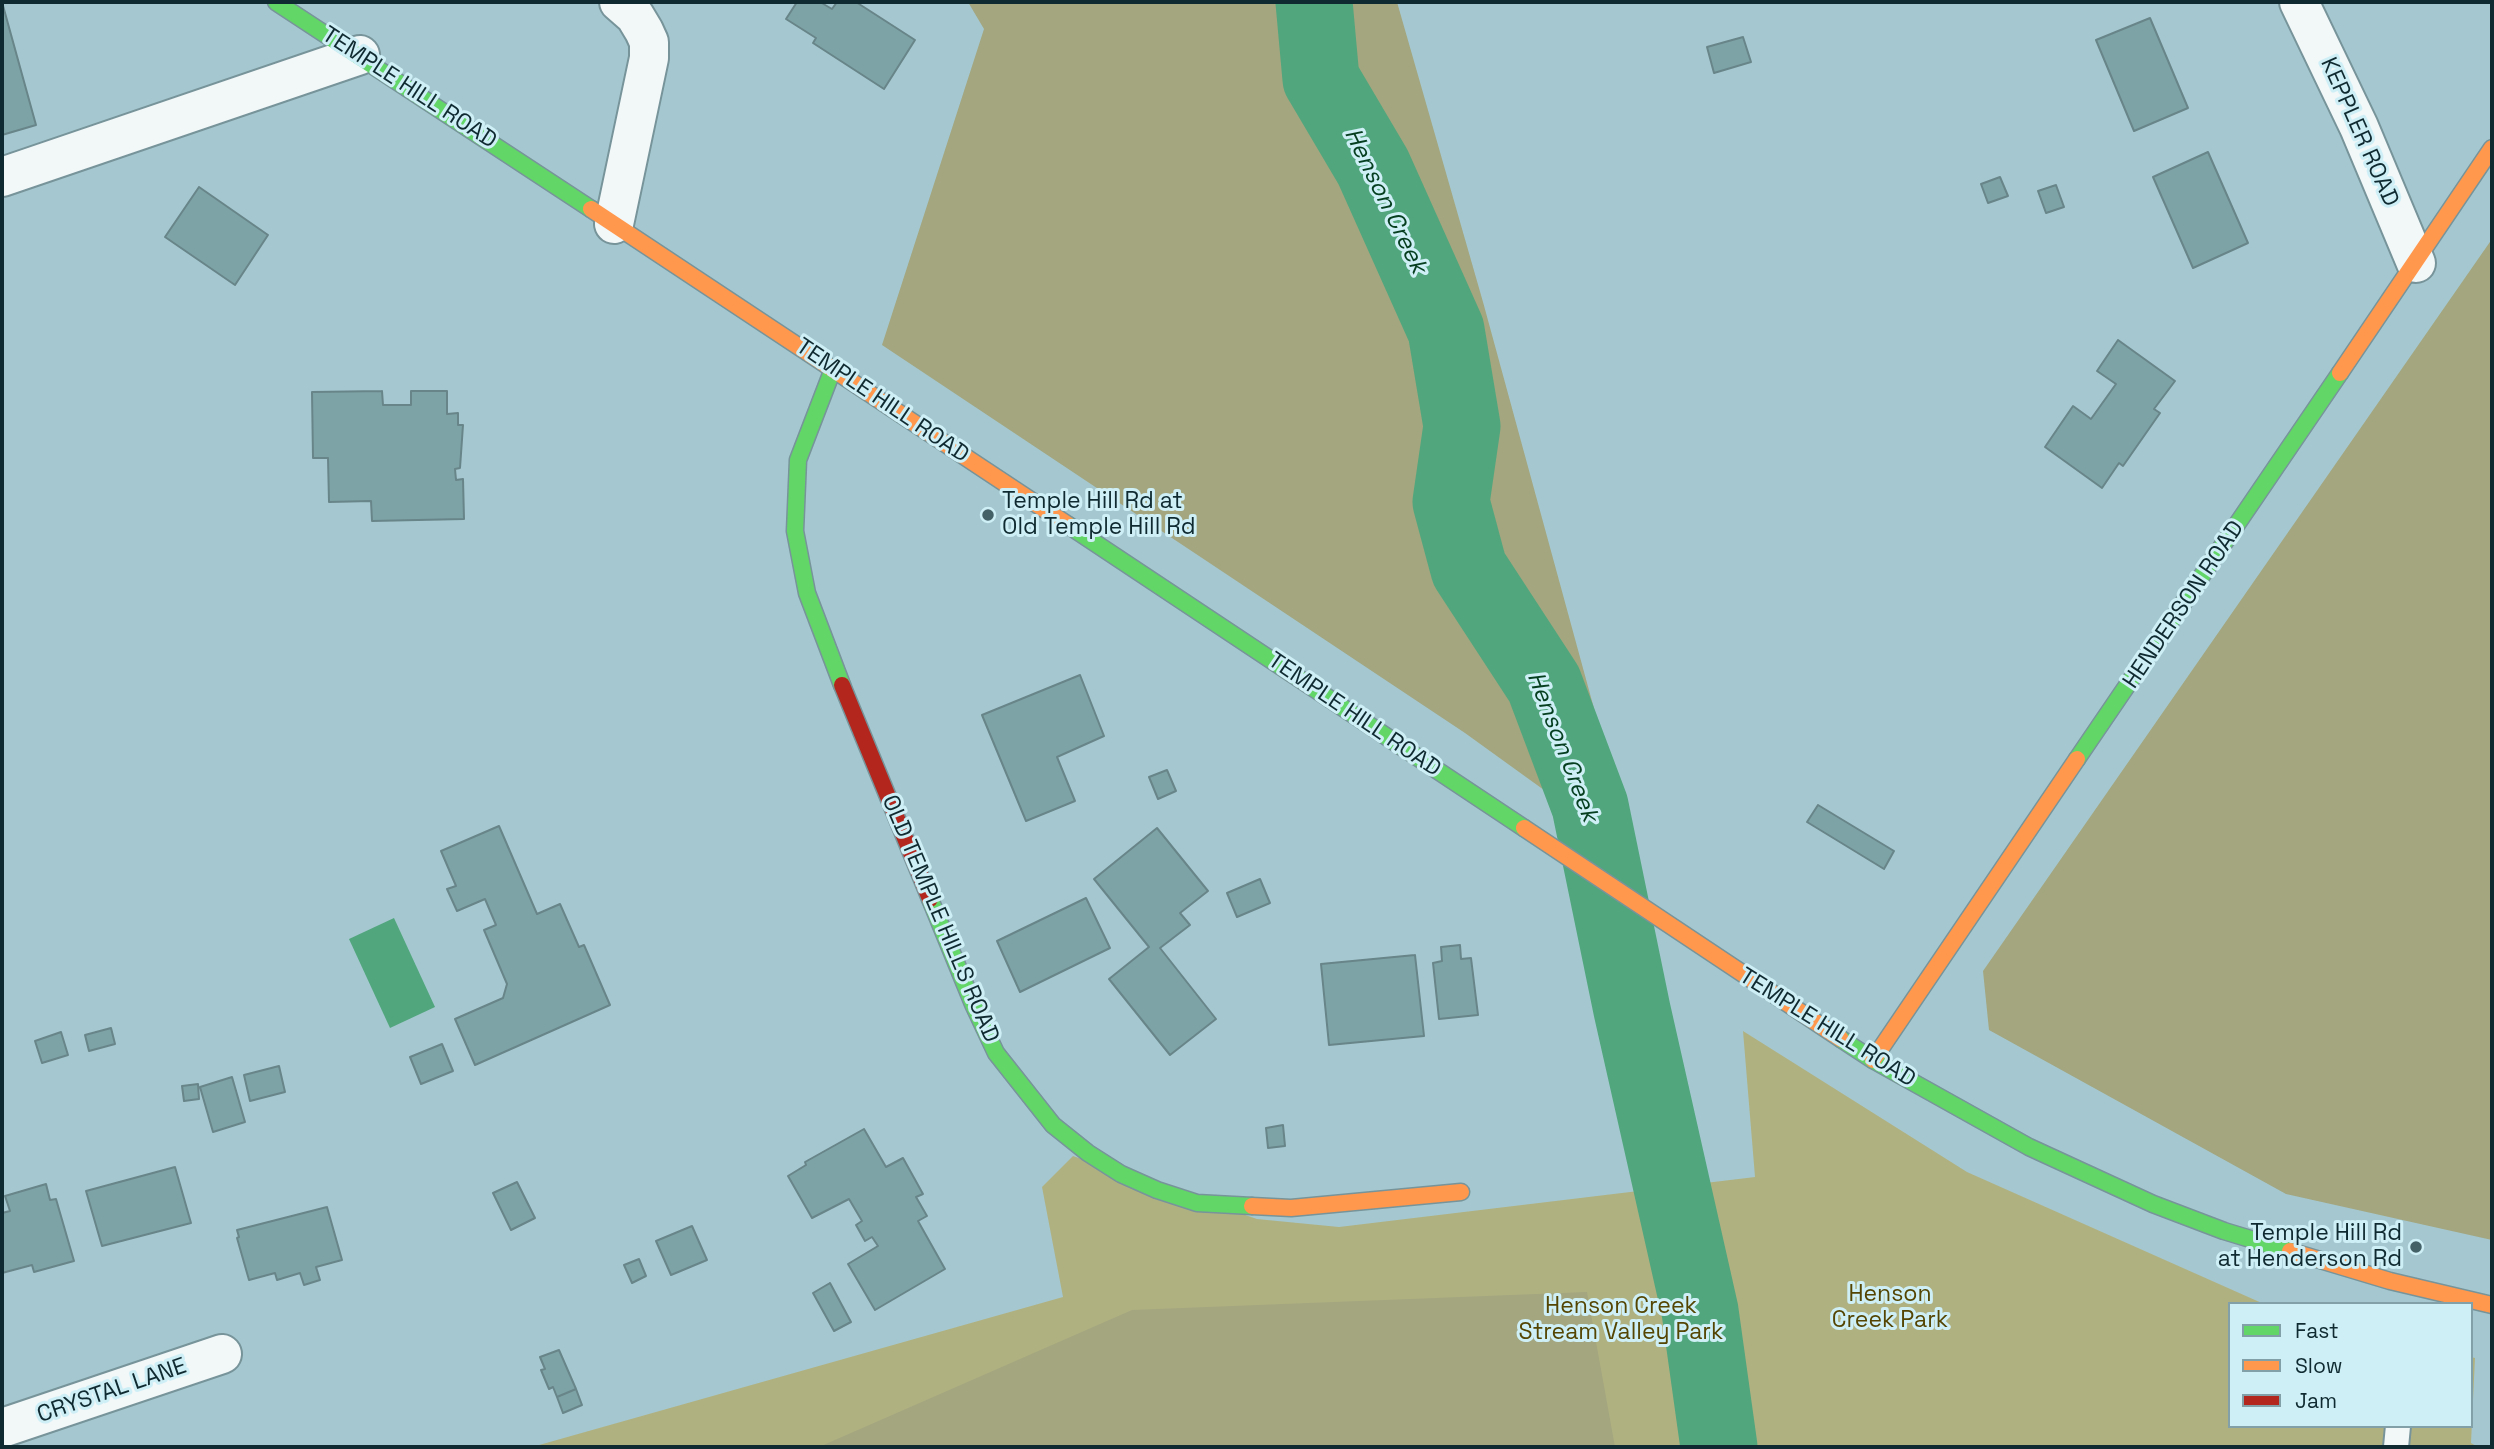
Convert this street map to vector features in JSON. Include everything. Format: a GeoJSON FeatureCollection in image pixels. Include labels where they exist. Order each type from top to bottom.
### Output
{"type":"FeatureCollection","features":[{"type":"Feature","properties":{"kind":"main road","name":"TEMPLE HILL ROAD"},"geometry":{"type":"LineString","coordinates":[[276,2],[360,55],[1874,1060],[2029,1147],[2153,1204],[2407,1295],[2461,1302]]}},
{"type":"Feature","properties":{"kind":"main road","name":"HENDERSON ROAD"},"geometry":{"type":"LineString","coordinates":[[1874,1060],[2492,148]]}},
{"type":"Feature","properties":{"kind":"main road","name":"OLD TEMPLE HILLS ROAD"},"geometry":{"type":"LineString","coordinates":[[834,369],[799,460],[795,531],[807,593],[841,683],[973,1004],[996,1053],[1024,1091],[1053,1125],[1088,1153],[1121,1174],[1157,1190],[1197,1203],[1292,1208],[1461,1192]]}},
{"type":"Feature","properties":{"kind":"main road","name":"TEMPLE HILL ROAD"},"geometry":{"type":"LineString","coordinates":[[2473,1304],[2492,1306]]}},
{"type":"Feature","properties":{"kind":"street"},"geometry":{"type":"LineString","coordinates":[[614,224],[649,58],[649,42],[644,31],[635,16],[619,2]]}},
{"type":"Feature","properties":{"kind":"street","name":"KEPPLER ROAD"},"geometry":{"type":"LineString","coordinates":[[2299,2],[2359,127],[2416,263]]}},
{"type":"Feature","properties":{"kind":"street"},"geometry":{"type":"LineString","coordinates":[[2,177],[360,55]]}},
{"type":"Feature","properties":{"kind":"street","name":"CRYSTAL LANE"},"geometry":{"type":"LineString","coordinates":[[2,1428],[222,1354]]}},
{"type":"Feature","properties":{"kind":"lane"},"geometry":{"type":"LineString","coordinates":[[2396,1447],[2398,1428]]}},
{"type":"Feature","properties":{"kind":"green space","name":"Henson Creek Stream Valley Park"},"geometry":{"type":"Polygon","coordinates":[[[1743,1031],[1967,1172],[2260,1302],[2228,1302],[2228,1428],[2472,1428],[2471,1443],[2478,1447],[532,1447],[1063,1297],[1042,1187],[1073,1156],[1257,1219],[1339,1227],[1755,1177],[1743,1031]]]}},
{"type":"Feature","properties":{"kind":"green space","name":"Henson Creek Stream Valley Park"},"geometry":{"type":"Polygon","coordinates":[[[2473,1358],[2475,1358],[2473,1400],[2473,1358]]]}},
{"type":"Feature","properties":{"kind":"shaded area"},"geometry":{"type":"Polygon","coordinates":[[[968,2],[1397,2],[1483,302],[1634,855],[1465,733],[882,345],[984,29],[968,2]]]}},
{"type":"Feature","properties":{"kind":"shaded area"},"geometry":{"type":"Polygon","coordinates":[[[2492,239],[2492,1240],[2286,1194],[1989,1030],[1983,971],[2492,239]]]}},
{"type":"Feature","properties":{"kind":"shaded area"},"geometry":{"type":"Polygon","coordinates":[[[394,918],[435,1007],[390,1028],[349,939],[394,918]]]}},
{"type":"Feature","properties":{"kind":"shaded area"},"geometry":{"type":"Polygon","coordinates":[[[1587,1292],[1615,1447],[819,1447],[1132,1310],[1587,1292]]]}},
{"type":"Feature","properties":{"kind":"building"},"geometry":{"type":"Polygon","coordinates":[[[2,2],[36,125],[2,135],[2,2]]]}},
{"type":"Feature","properties":{"kind":"building"},"geometry":{"type":"Polygon","coordinates":[[[797,2],[820,2],[832,9],[837,2],[856,2],[915,40],[884,89],[813,43],[816,38],[786,19],[797,2]]]}},
{"type":"Feature","properties":{"kind":"building"},"geometry":{"type":"Polygon","coordinates":[[[2150,18],[2188,108],[2134,131],[2096,40],[2150,18]]]}},
{"type":"Feature","properties":{"kind":"building"},"geometry":{"type":"Polygon","coordinates":[[[1743,37],[1751,62],[1714,73],[1707,47],[1743,37]]]}},
{"type":"Feature","properties":{"kind":"building"},"geometry":{"type":"Polygon","coordinates":[[[2208,152],[2248,243],[2193,268],[2153,177],[2208,152]]]}},
{"type":"Feature","properties":{"kind":"building"},"geometry":{"type":"Polygon","coordinates":[[[2000,177],[2008,196],[1988,203],[1981,184],[2000,177]]]}},
{"type":"Feature","properties":{"kind":"building"},"geometry":{"type":"Polygon","coordinates":[[[2056,185],[2064,207],[2046,213],[2038,191],[2056,185]]]}},
{"type":"Feature","properties":{"kind":"building"},"geometry":{"type":"Polygon","coordinates":[[[199,187],[268,235],[235,285],[165,237],[199,187]]]}},
{"type":"Feature","properties":{"kind":"building"},"geometry":{"type":"Polygon","coordinates":[[[2118,340],[2175,381],[2154,409],[2160,413],[2123,466],[2119,463],[2102,488],[2045,447],[2073,406],[2091,419],[2116,384],[2097,371],[2118,340]]]}},
{"type":"Feature","properties":{"kind":"building"},"geometry":{"type":"Polygon","coordinates":[[[382,391],[383,405],[411,405],[411,391],[447,391],[447,414],[458,413],[458,425],[463,425],[460,468],[455,469],[456,480],[463,479],[464,519],[372,521],[371,501],[329,502],[328,458],[313,458],[312,392],[382,391]]]}},
{"type":"Feature","properties":{"kind":"building"},"geometry":{"type":"Polygon","coordinates":[[[1080,675],[1104,736],[1057,757],[1075,801],[1026,821],[982,715],[1080,675]]]}},
{"type":"Feature","properties":{"kind":"building"},"geometry":{"type":"Polygon","coordinates":[[[1167,770],[1176,791],[1158,799],[1149,777],[1167,770]]]}},
{"type":"Feature","properties":{"kind":"building"},"geometry":{"type":"Polygon","coordinates":[[[1818,805],[1894,851],[1884,869],[1807,822],[1818,805]]]}},
{"type":"Feature","properties":{"kind":"building"},"geometry":{"type":"Polygon","coordinates":[[[499,826],[537,914],[560,904],[579,947],[584,945],[610,1005],[475,1065],[455,1019],[503,998],[507,984],[484,930],[496,925],[485,899],[457,911],[447,889],[456,886],[441,851],[499,826]]]}},
{"type":"Feature","properties":{"kind":"building"},"geometry":{"type":"Polygon","coordinates":[[[1157,828],[1208,891],[1180,913],[1190,925],[1160,948],[1216,1019],[1170,1055],[1109,979],[1149,947],[1094,879],[1157,828]]]}},
{"type":"Feature","properties":{"kind":"building"},"geometry":{"type":"Polygon","coordinates":[[[1260,879],[1270,903],[1237,917],[1227,893],[1260,879]]]}},
{"type":"Feature","properties":{"kind":"building"},"geometry":{"type":"Polygon","coordinates":[[[1086,898],[1110,948],[1020,992],[997,941],[1086,898]]]}},
{"type":"Feature","properties":{"kind":"building"},"geometry":{"type":"Polygon","coordinates":[[[1460,945],[1461,959],[1471,958],[1478,1015],[1439,1019],[1433,963],[1442,961],[1441,947],[1460,945]]]}},
{"type":"Feature","properties":{"kind":"building"},"geometry":{"type":"Polygon","coordinates":[[[1415,955],[1424,1036],[1329,1045],[1321,964],[1415,955]]]}},
{"type":"Feature","properties":{"kind":"building"},"geometry":{"type":"Polygon","coordinates":[[[111,1028],[115,1044],[89,1051],[85,1035],[111,1028]]]}},
{"type":"Feature","properties":{"kind":"building"},"geometry":{"type":"Polygon","coordinates":[[[61,1032],[68,1055],[42,1063],[35,1041],[61,1032]]]}},
{"type":"Feature","properties":{"kind":"building"},"geometry":{"type":"Polygon","coordinates":[[[442,1044],[453,1071],[421,1084],[410,1057],[442,1044]]]}},
{"type":"Feature","properties":{"kind":"building"},"geometry":{"type":"Polygon","coordinates":[[[279,1066],[285,1092],[250,1101],[244,1075],[279,1066]]]}},
{"type":"Feature","properties":{"kind":"building"},"geometry":{"type":"Polygon","coordinates":[[[232,1077],[245,1122],[213,1132],[200,1087],[232,1077]]]}},
{"type":"Feature","properties":{"kind":"building"},"geometry":{"type":"Polygon","coordinates":[[[198,1084],[199,1099],[184,1101],[182,1086],[198,1084]]]}},
{"type":"Feature","properties":{"kind":"building"},"geometry":{"type":"Polygon","coordinates":[[[1283,1125],[1285,1146],[1268,1148],[1266,1128],[1283,1125]]]}},
{"type":"Feature","properties":{"kind":"building"},"geometry":{"type":"Polygon","coordinates":[[[864,1129],[886,1167],[903,1158],[923,1194],[916,1197],[927,1216],[918,1221],[945,1269],[875,1310],[848,1264],[878,1246],[872,1237],[865,1241],[856,1225],[862,1221],[849,1199],[812,1218],[788,1176],[806,1165],[805,1162],[864,1129]]]}},
{"type":"Feature","properties":{"kind":"building"},"geometry":{"type":"Polygon","coordinates":[[[175,1167],[191,1223],[102,1246],[86,1191],[175,1167]]]}},
{"type":"Feature","properties":{"kind":"building"},"geometry":{"type":"Polygon","coordinates":[[[517,1182],[535,1218],[511,1230],[493,1193],[517,1182]]]}},
{"type":"Feature","properties":{"kind":"building"},"geometry":{"type":"Polygon","coordinates":[[[46,1184],[50,1200],[56,1199],[74,1261],[34,1272],[32,1265],[2,1273],[2,1213],[10,1211],[5,1196],[46,1184]]]}},
{"type":"Feature","properties":{"kind":"building"},"geometry":{"type":"Polygon","coordinates":[[[327,1207],[342,1260],[316,1267],[320,1280],[304,1285],[300,1273],[277,1280],[275,1273],[249,1280],[237,1230],[327,1207]]]}},
{"type":"Feature","properties":{"kind":"building"},"geometry":{"type":"Polygon","coordinates":[[[692,1226],[707,1260],[671,1275],[656,1241],[692,1226]]]}},
{"type":"Feature","properties":{"kind":"building"},"geometry":{"type":"Polygon","coordinates":[[[639,1259],[646,1276],[632,1283],[624,1265],[639,1259]]]}},
{"type":"Feature","properties":{"kind":"building"},"geometry":{"type":"Polygon","coordinates":[[[830,1283],[851,1322],[834,1331],[813,1293],[830,1283]]]}},
{"type":"Feature","properties":{"kind":"building"},"geometry":{"type":"Polygon","coordinates":[[[559,1350],[576,1389],[557,1397],[553,1387],[549,1389],[541,1370],[545,1369],[540,1357],[559,1350]]]}},
{"type":"Feature","properties":{"kind":"building"},"geometry":{"type":"Polygon","coordinates":[[[576,1389],[582,1405],[563,1413],[557,1397],[576,1389]]]}},
{"type":"Feature","properties":{"kind":"waterway","name":"Henson Creek"},"geometry":{"type":"LineString","coordinates":[[1314,2],[1321,79],[1373,167],[1446,330],[1462,426],[1451,502],[1469,569],[1544,684],[1590,806],[1632,1010],[1700,1311],[1719,1447]]}},
{"type":"Feature","properties":{"kind":"traffic: fast"},"geometry":{"type":"LineString","coordinates":[[276,2],[591,209]]}},
{"type":"Feature","properties":{"kind":"traffic: fast"},"geometry":{"type":"LineString","coordinates":[[833,369],[798,460],[795,531],[807,593],[842,685]]}},
{"type":"Feature","properties":{"kind":"traffic: fast"},"geometry":{"type":"LineString","coordinates":[[2077,759],[2340,373]]}},
{"type":"Feature","properties":{"kind":"traffic: fast"},"geometry":{"type":"LineString","coordinates":[[1068,525],[1524,828]]}},
{"type":"Feature","properties":{"kind":"traffic: fast"},"geometry":{"type":"LineString","coordinates":[[930,899],[996,1053],[1053,1125],[1088,1153],[1121,1174],[1157,1190],[1197,1203],[1252,1206]]}},
{"type":"Feature","properties":{"kind":"traffic: fast"},"geometry":{"type":"LineString","coordinates":[[1841,1039],[1873,1060],[2029,1147],[2153,1204],[2224,1231],[2290,1251]]}},
{"type":"Feature","properties":{"kind":"traffic: slow"},"geometry":{"type":"LineString","coordinates":[[2340,373],[2492,148]]}},
{"type":"Feature","properties":{"kind":"traffic: slow"},"geometry":{"type":"LineString","coordinates":[[591,209],[1068,525]]}},
{"type":"Feature","properties":{"kind":"traffic: slow"},"geometry":{"type":"LineString","coordinates":[[1873,1060],[2077,759]]}},
{"type":"Feature","properties":{"kind":"traffic: slow"},"geometry":{"type":"LineString","coordinates":[[1524,828],[1841,1039]]}},
{"type":"Feature","properties":{"kind":"traffic: slow"},"geometry":{"type":"LineString","coordinates":[[1252,1206],[1291,1208],[1461,1192]]}},
{"type":"Feature","properties":{"kind":"traffic: slow"},"geometry":{"type":"LineString","coordinates":[[2290,1251],[2390,1281],[2492,1305]]}},
{"type":"Feature","properties":{"kind":"traffic: jam"},"geometry":{"type":"LineString","coordinates":[[842,685],[930,899]]}},
{"type":"Feature","properties":{"kind":"place","name":"Temple Hill Rd at Old Temple Hill Rd"},"geometry":{"type":"Point","coordinates":[988,515]}},
{"type":"Feature","properties":{"kind":"place","name":"Temple Hill Rd at Henderson Rd"},"geometry":{"type":"Point","coordinates":[2416,1247]}},
{"type":"Feature","properties":{"kind":"park label","name":"Henson Creek Park"},"geometry":{"type":"Point","coordinates":[1890,1308]}}]}
